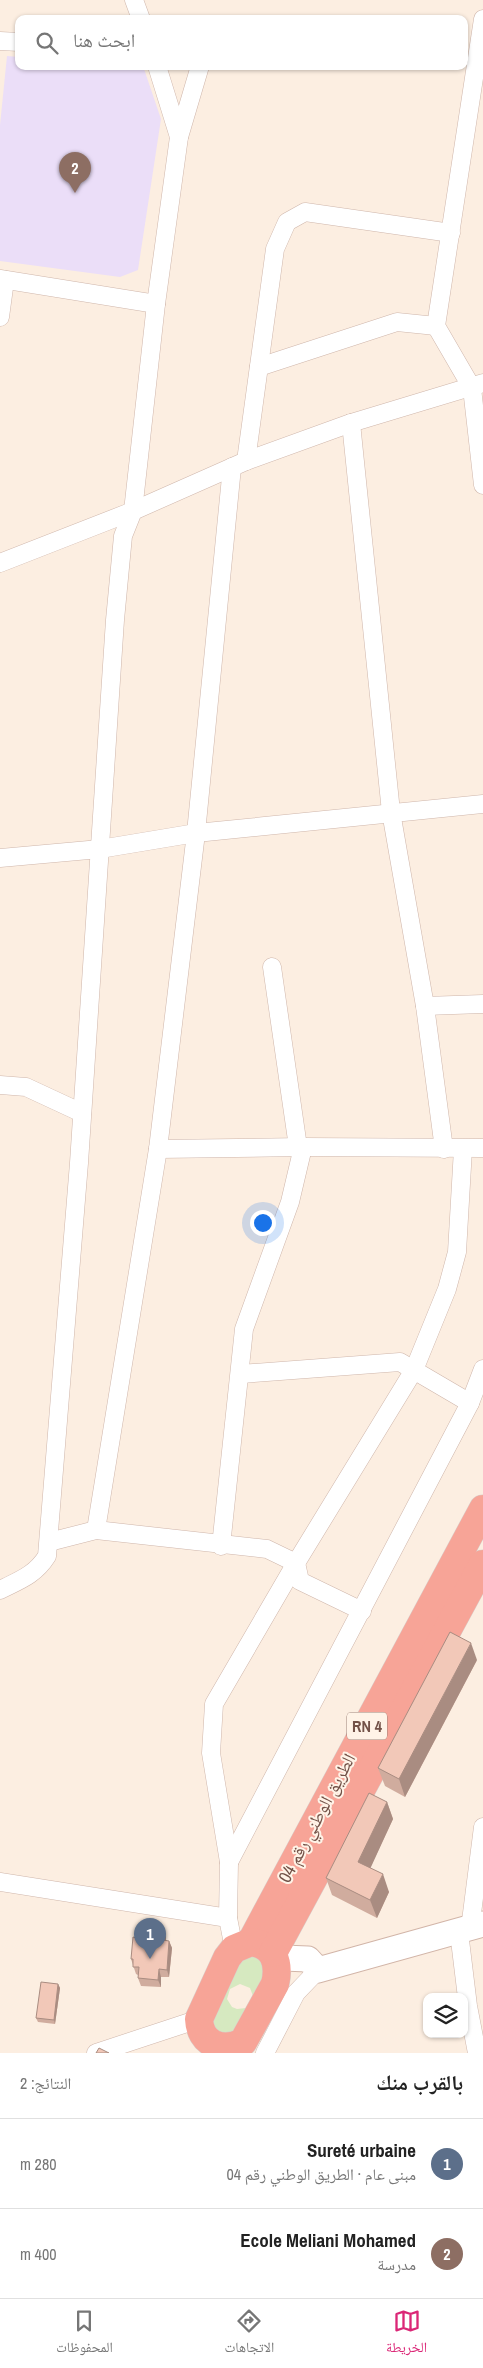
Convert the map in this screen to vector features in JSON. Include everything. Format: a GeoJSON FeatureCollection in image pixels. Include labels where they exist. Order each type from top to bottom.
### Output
{"type":"FeatureCollection","features":[{"type":"Feature","properties":{"kind":"highway","name":"الطريق الوطني رقم 04"},"geometry":{"type":"LineString","coordinates":[[259,1951],[483,1509]]}},
{"type":"Feature","properties":{"kind":"highway","name":"الطريق الوطني رقم 04"},"geometry":{"type":"LineString","coordinates":[[225,2045],[223,1966],[259,1951],[483,1564]]}},
{"type":"Feature","properties":{"kind":"highway","name":"الطريق الوطني رقم 04"},"geometry":{"type":"LineString","coordinates":[[225,2045],[274,1984],[278,1973],[259,1951]]}},
{"type":"Feature","properties":{"kind":"street"},"geometry":{"type":"LineString","coordinates":[[134,0],[140,15]]}},
{"type":"Feature","properties":{"kind":"street"},"geometry":{"type":"LineString","coordinates":[[483,19],[470,51],[451,233],[436,326],[477,385],[483,485]]}},
{"type":"Feature","properties":{"kind":"street"},"geometry":{"type":"LineString","coordinates":[[0,41],[15,42]]}},
{"type":"Feature","properties":{"kind":"street"},"geometry":{"type":"LineString","coordinates":[[158,70],[179,137]]}},
{"type":"Feature","properties":{"kind":"street"},"geometry":{"type":"LineString","coordinates":[[0,1590],[30,1576],[41,1566],[47,1556],[49,1542],[82,1113],[121,554],[123,536],[133,512],[156,304],[179,137],[199,70]]}},
{"type":"Feature","properties":{"kind":"street"},"geometry":{"type":"LineString","coordinates":[[96,1530],[158,1149],[239,464],[260,367],[275,249],[286,222],[305,212],[451,233]]}},
{"type":"Feature","properties":{"kind":"street"},"geometry":{"type":"LineString","coordinates":[[0,318],[3,280],[156,304]]}},
{"type":"Feature","properties":{"kind":"street"},"geometry":{"type":"LineString","coordinates":[[260,367],[397,322],[436,326]]}},
{"type":"Feature","properties":{"kind":"street"},"geometry":{"type":"LineString","coordinates":[[0,563],[133,512],[239,464],[351,423],[477,385]]}},
{"type":"Feature","properties":{"kind":"street"},"geometry":{"type":"LineString","coordinates":[[351,423],[391,812],[425,1006],[444,1149]]}},
{"type":"Feature","properties":{"kind":"street"},"geometry":{"type":"LineString","coordinates":[[0,858],[100,849],[196,833],[483,804]]}},
{"type":"Feature","properties":{"kind":"street"},"geometry":{"type":"LineString","coordinates":[[221,1546],[241,1374],[244,1329],[290,1202],[300,1147],[272,967]]}},
{"type":"Feature","properties":{"kind":"street"},"geometry":{"type":"LineString","coordinates":[[425,1006],[483,1004]]}},
{"type":"Feature","properties":{"kind":"street"},"geometry":{"type":"LineString","coordinates":[[0,1085],[26,1086],[82,1113]]}},
{"type":"Feature","properties":{"kind":"street"},"geometry":{"type":"LineString","coordinates":[[158,1149],[300,1147],[483,1148]]}},
{"type":"Feature","properties":{"kind":"street"},"geometry":{"type":"LineString","coordinates":[[228,1918],[229,1862],[211,1752],[214,1704],[296,1563],[414,1370],[447,1289],[457,1252],[463,1149]]}},
{"type":"Feature","properties":{"kind":"street"},"geometry":{"type":"LineString","coordinates":[[241,1374],[400,1362],[470,1403]]}},
{"type":"Feature","properties":{"kind":"street"},"geometry":{"type":"LineString","coordinates":[[229,1862],[470,1403],[483,1369]]}},
{"type":"Feature","properties":{"kind":"street"},"geometry":{"type":"LineString","coordinates":[[49,1542],[96,1530],[221,1546],[267,1549],[296,1563]]}},
{"type":"Feature","properties":{"kind":"street"},"geometry":{"type":"LineString","coordinates":[[296,1563],[300,1580],[362,1611]]}},
{"type":"Feature","properties":{"kind":"street"},"geometry":{"type":"LineString","coordinates":[[477,2053],[468,2006],[471,1928],[483,1828]]}},
{"type":"Feature","properties":{"kind":"street"},"geometry":{"type":"LineString","coordinates":[[0,1882],[228,1918],[259,1951],[308,1959],[318,1970]]}},
{"type":"Feature","properties":{"kind":"street"},"geometry":{"type":"LineString","coordinates":[[96,2053],[225,2045],[296,1993],[318,1970],[471,1928]]}},
{"type":"Feature","properties":{"kind":"shaded area"},"geometry":{"type":"Polygon","coordinates":[[[7,56],[15,57],[15,70],[144,70],[161,119],[138,270],[120,277],[0,261],[0,125],[7,56]]]}},
{"type":"Feature","properties":{"kind":"green space"},"geometry":{"type":"Polygon","coordinates":[[[252,1953],[270,1967],[235,2034],[222,2039],[212,2022],[232,1975],[252,1953]],[[240,1984],[230,1989],[227,1999],[232,2007],[237,2009],[246,2008],[253,1996],[250,1988],[240,1984]]]}},
{"type":"Feature","properties":{"kind":"building"},"geometry":{"type":"Polygon","coordinates":[[[450,1632],[471,1643],[399,1779],[378,1768],[450,1632]]]}},
{"type":"Feature","properties":{"kind":"building"},"geometry":{"type":"Polygon","coordinates":[[[369,1793],[387,1802],[358,1862],[383,1874],[370,1900],[326,1878],[369,1793]]]}},
{"type":"Feature","properties":{"kind":"building"},"geometry":{"type":"Polygon","coordinates":[[[137,1928],[164,1930],[163,1940],[169,1941],[167,1970],[159,1969],[158,1980],[138,1978],[139,1967],[133,1967],[133,1959],[131,1959],[133,1937],[136,1938],[137,1928]]]}},
{"type":"Feature","properties":{"kind":"building"},"geometry":{"type":"Polygon","coordinates":[[[41,1982],[58,1984],[54,2020],[36,2018],[41,1982]]]}},
{"type":"Feature","properties":{"kind":"building"},"geometry":{"type":"Polygon","coordinates":[[[99,2048],[109,2053],[96,2053],[99,2048]]]}},
{"type":"Feature","properties":{"kind":"place","name":"Ecole Meliani Mohamed"},"geometry":{"type":"Point","coordinates":[75,193]}},
{"type":"Feature","properties":{"kind":"place","name":"Sureté urbaine"},"geometry":{"type":"Point","coordinates":[150,1959]}}]}
